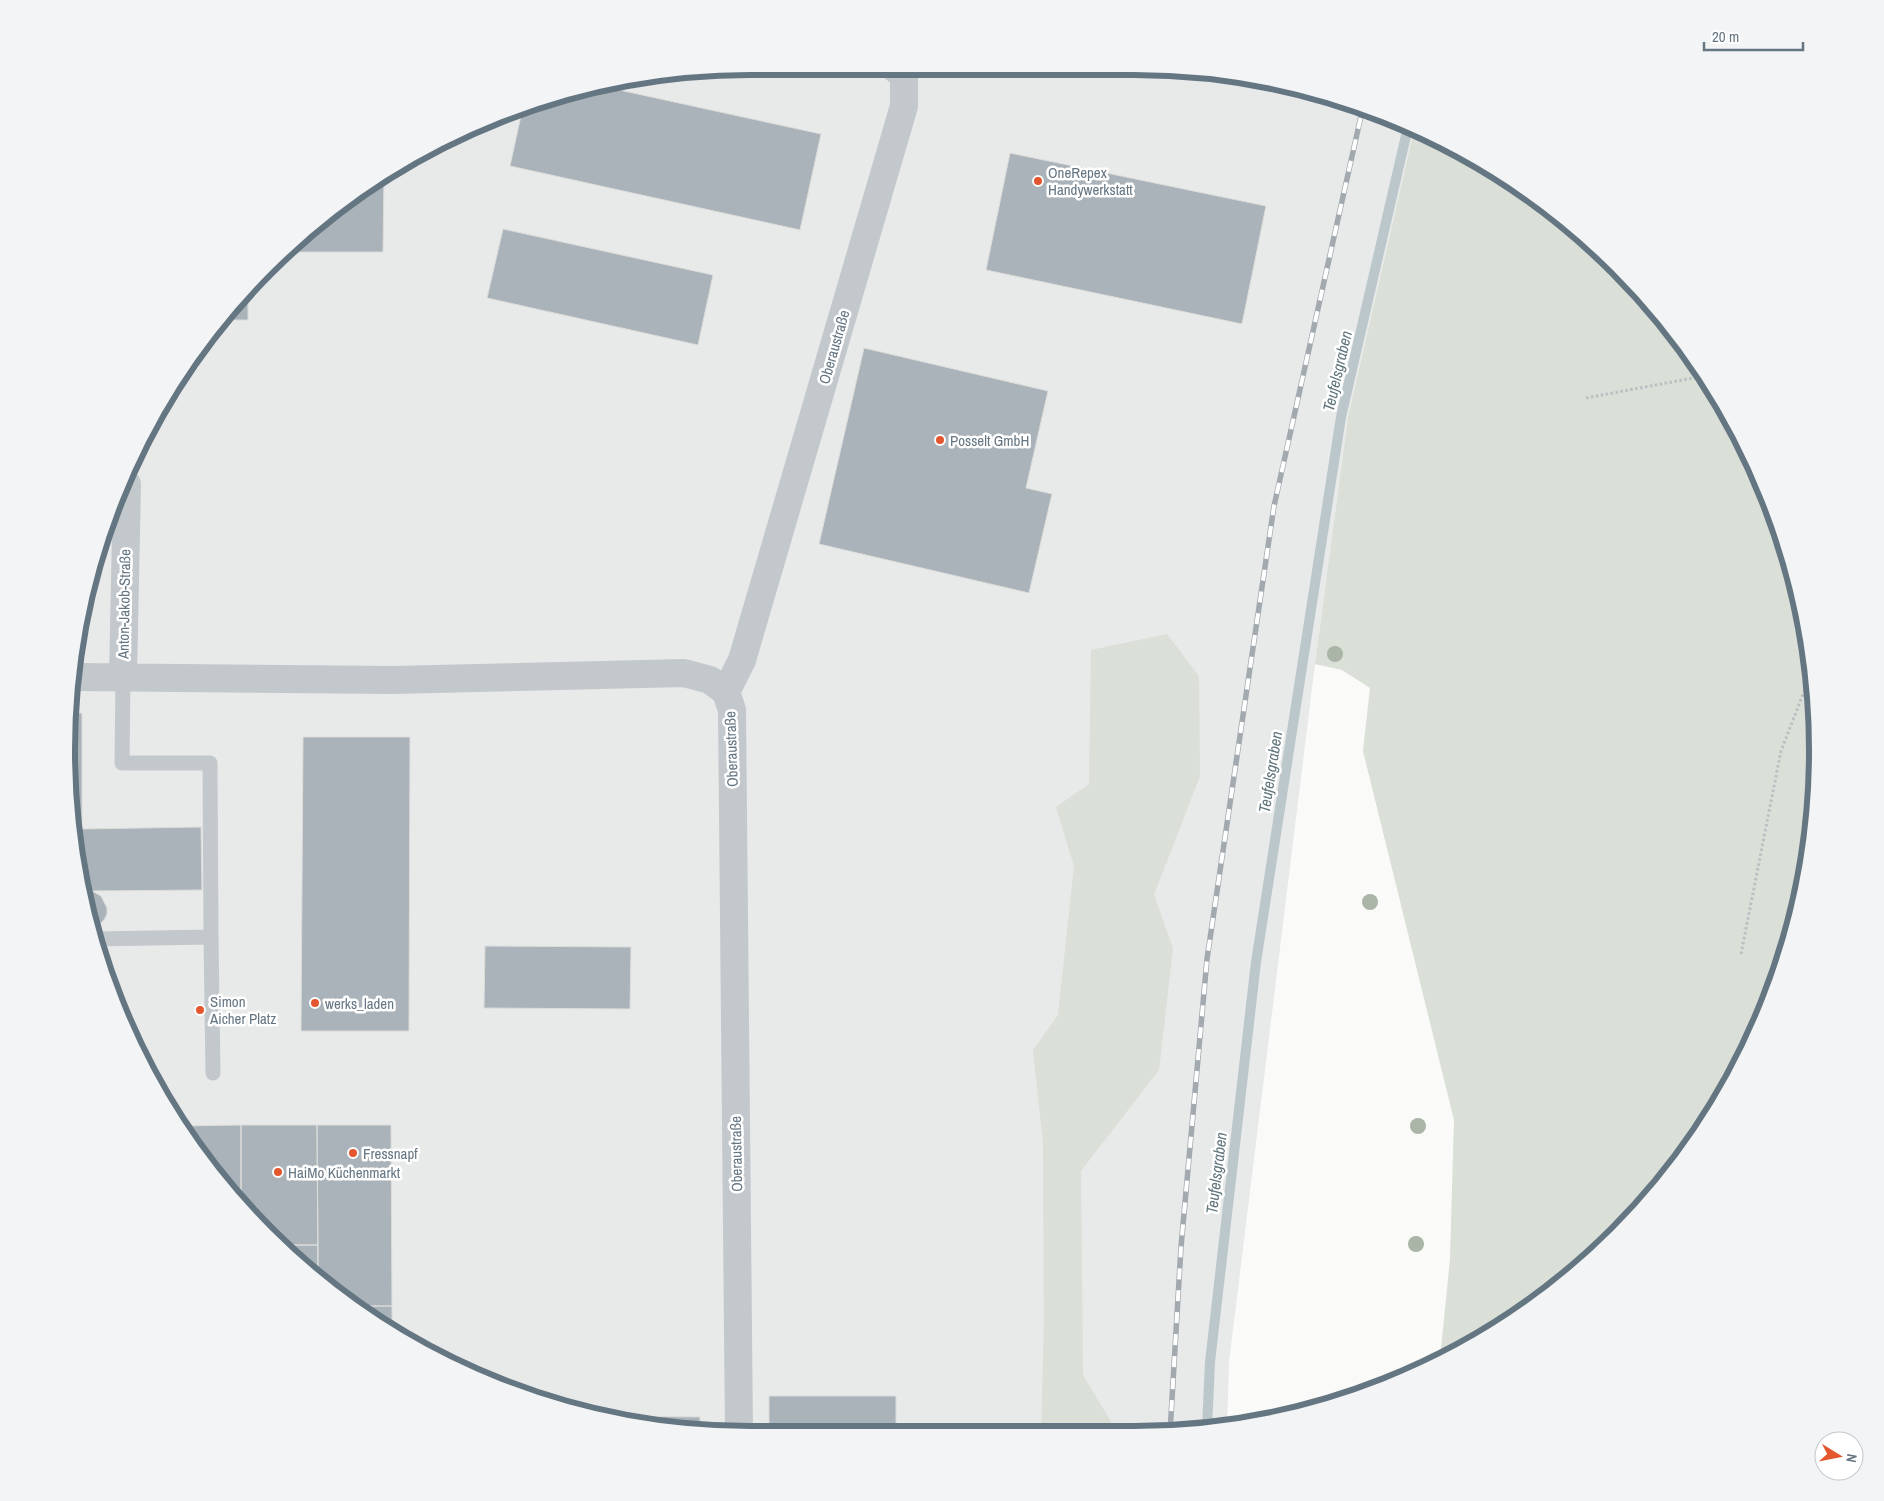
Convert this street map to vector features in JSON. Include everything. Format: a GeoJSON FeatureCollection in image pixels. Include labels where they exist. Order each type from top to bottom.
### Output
{"type":"FeatureCollection","features":[{"type":"Feature","properties":{"kind":"street","name":"Oberaustraße"},"geometry":{"type":"LineString","coordinates":[[740,1426],[732,710],[726,692],[742,660],[904,106],[903,75]]}},
{"type":"Feature","properties":{"kind":"street","name":"Anton-Jakob-Straße"},"geometry":{"type":"LineString","coordinates":[[79,677],[123,677],[127,490]]}},
{"type":"Feature","properties":{"kind":"street"},"geometry":{"type":"LineString","coordinates":[[123,677],[393,680],[684,674],[710,680],[726,692]]}},
{"type":"Feature","properties":{"kind":"lane"},"geometry":{"type":"LineString","coordinates":[[123,677],[122,763],[210,763],[213,1073]]}},
{"type":"Feature","properties":{"kind":"lane"},"geometry":{"type":"LineString","coordinates":[[102,939],[211,938]]}},
{"type":"Feature","properties":{"kind":"path"},"geometry":{"type":"LineString","coordinates":[[1586,398],[1697,377]]}},
{"type":"Feature","properties":{"kind":"path"},"geometry":{"type":"LineString","coordinates":[[1740,954],[1781,751],[1806,687]]}},
{"type":"Feature","properties":{"kind":"shaded area"},"geometry":{"type":"Polygon","coordinates":[[[706,76],[1178,76],[1265,88],[1308,98],[1351,111],[1413,136],[1348,417],[1315,664],[1229,1362],[1227,1419],[1178,1425],[750,1426],[706,1425],[619,1413],[576,1403],[492,1375],[413,1336],[339,1286],[305,1258],[243,1196],[215,1162],[165,1088],[145,1049],[126,1009],[98,925],[88,882],[76,795],[76,706],[81,662],[98,576],[111,533],[126,492],[165,413],[215,339],[243,305],[305,243],[339,215],[413,165],[492,126],[576,98],[619,88],[706,76]]]}},
{"type":"Feature","properties":{"kind":"shaded area"},"geometry":{"type":"Polygon","coordinates":[[[1413,136],[1471,165],[1509,189],[1579,243],[1641,305],[1695,375],[1719,413],[1739,452],[1758,492],[1773,533],[1796,619],[1808,706],[1808,795],[1796,882],[1786,925],[1758,1009],[1719,1088],[1669,1162],[1611,1228],[1545,1286],[1471,1336],[1441,1352],[1450,1259],[1454,1120],[1363,751],[1370,688],[1342,670],[1315,664],[1348,417],[1413,136]]]}},
{"type":"Feature","properties":{"kind":"shaded area"},"geometry":{"type":"Polygon","coordinates":[[[1167,634],[1199,676],[1200,776],[1154,895],[1173,948],[1159,1070],[1081,1171],[1083,1375],[1114,1426],[1041,1426],[1044,1321],[1043,1143],[1033,1050],[1058,1015],[1074,866],[1056,807],[1089,784],[1091,650],[1167,634]]]}},
{"type":"Feature","properties":{"kind":"building"},"geometry":{"type":"Polygon","coordinates":[[[615,89],[821,134],[800,230],[510,166],[521,115],[576,98],[615,89]]]}},
{"type":"Feature","properties":{"kind":"building"},"geometry":{"type":"Polygon","coordinates":[[[1010,153],[1266,206],[1242,324],[986,270],[1010,153]]]}},
{"type":"Feature","properties":{"kind":"building"},"geometry":{"type":"Polygon","coordinates":[[[384,183],[383,252],[295,252],[339,215],[384,183]]]}},
{"type":"Feature","properties":{"kind":"building"},"geometry":{"type":"Polygon","coordinates":[[[503,229],[713,275],[698,345],[487,298],[503,229]]]}},
{"type":"Feature","properties":{"kind":"building"},"geometry":{"type":"Polygon","coordinates":[[[248,300],[248,320],[231,320],[248,300]]]}},
{"type":"Feature","properties":{"kind":"building","name":"Posselt GmbH"},"geometry":{"type":"Polygon","coordinates":[[[864,348],[1048,391],[1026,488],[1052,494],[1029,593],[819,544],[864,348]]]}},
{"type":"Feature","properties":{"kind":"building"},"geometry":{"type":"Polygon","coordinates":[[[76,713],[82,713],[82,829],[201,827],[202,890],[90,891],[76,795],[76,713]]]}},
{"type":"Feature","properties":{"kind":"building"},"geometry":{"type":"Polygon","coordinates":[[[303,737],[410,737],[409,1031],[301,1031],[303,737]]]}},
{"type":"Feature","properties":{"kind":"building"},"geometry":{"type":"Polygon","coordinates":[[[90,891],[101,896],[107,908],[104,920],[98,925],[90,891]]]}},
{"type":"Feature","properties":{"kind":"building"},"geometry":{"type":"Polygon","coordinates":[[[485,946],[631,947],[630,1009],[484,1008],[485,946]]]}},
{"type":"Feature","properties":{"kind":"building"},"geometry":{"type":"Polygon","coordinates":[[[241,1125],[317,1125],[318,1245],[291,1245],[241,1194],[241,1125]]]}},
{"type":"Feature","properties":{"kind":"building"},"geometry":{"type":"Polygon","coordinates":[[[241,1125],[241,1194],[215,1162],[189,1126],[241,1125]]]}},
{"type":"Feature","properties":{"kind":"building"},"geometry":{"type":"Polygon","coordinates":[[[317,1125],[391,1125],[392,1306],[367,1306],[318,1269],[317,1125]]]}},
{"type":"Feature","properties":{"kind":"building"},"geometry":{"type":"Polygon","coordinates":[[[291,1245],[318,1245],[318,1269],[291,1245]]]}},
{"type":"Feature","properties":{"kind":"building"},"geometry":{"type":"Polygon","coordinates":[[[367,1306],[392,1306],[392,1323],[367,1306]]]}},
{"type":"Feature","properties":{"kind":"building"},"geometry":{"type":"Polygon","coordinates":[[[769,1396],[896,1396],[896,1426],[769,1426],[769,1396]]]}},
{"type":"Feature","properties":{"kind":"building"},"geometry":{"type":"Polygon","coordinates":[[[640,1416],[700,1417],[700,1424],[640,1416]]]}},
{"type":"Feature","properties":{"kind":"waterway","name":"Teufelsgraben"},"geometry":{"type":"LineString","coordinates":[[1207,1422],[1210,1362],[1256,962],[1341,417],[1407,133]]}},
{"type":"Feature","properties":{"kind":"railway"},"geometry":{"type":"LineString","coordinates":[[1170,1425],[1181,1247],[1207,959],[1274,506],[1361,115]]}},
{"type":"Feature","properties":{"kind":"place","name":"OneRepex Handywerkstatt"},"geometry":{"type":"Point","coordinates":[1038,181]}},
{"type":"Feature","properties":{"kind":"place","name":"Posselt GmbH"},"geometry":{"type":"Point","coordinates":[940,440]}},
{"type":"Feature","properties":{"kind":"place","name":"werks_laden"},"geometry":{"type":"Point","coordinates":[315,1003]}},
{"type":"Feature","properties":{"kind":"place","name":"Simon Aicher Platz"},"geometry":{"type":"Point","coordinates":[200,1010]}},
{"type":"Feature","properties":{"kind":"place","name":"Fressnapf"},"geometry":{"type":"Point","coordinates":[353,1153]}},
{"type":"Feature","properties":{"kind":"place","name":"HaiMo Küchenmarkt"},"geometry":{"type":"Point","coordinates":[278,1172]}}]}
